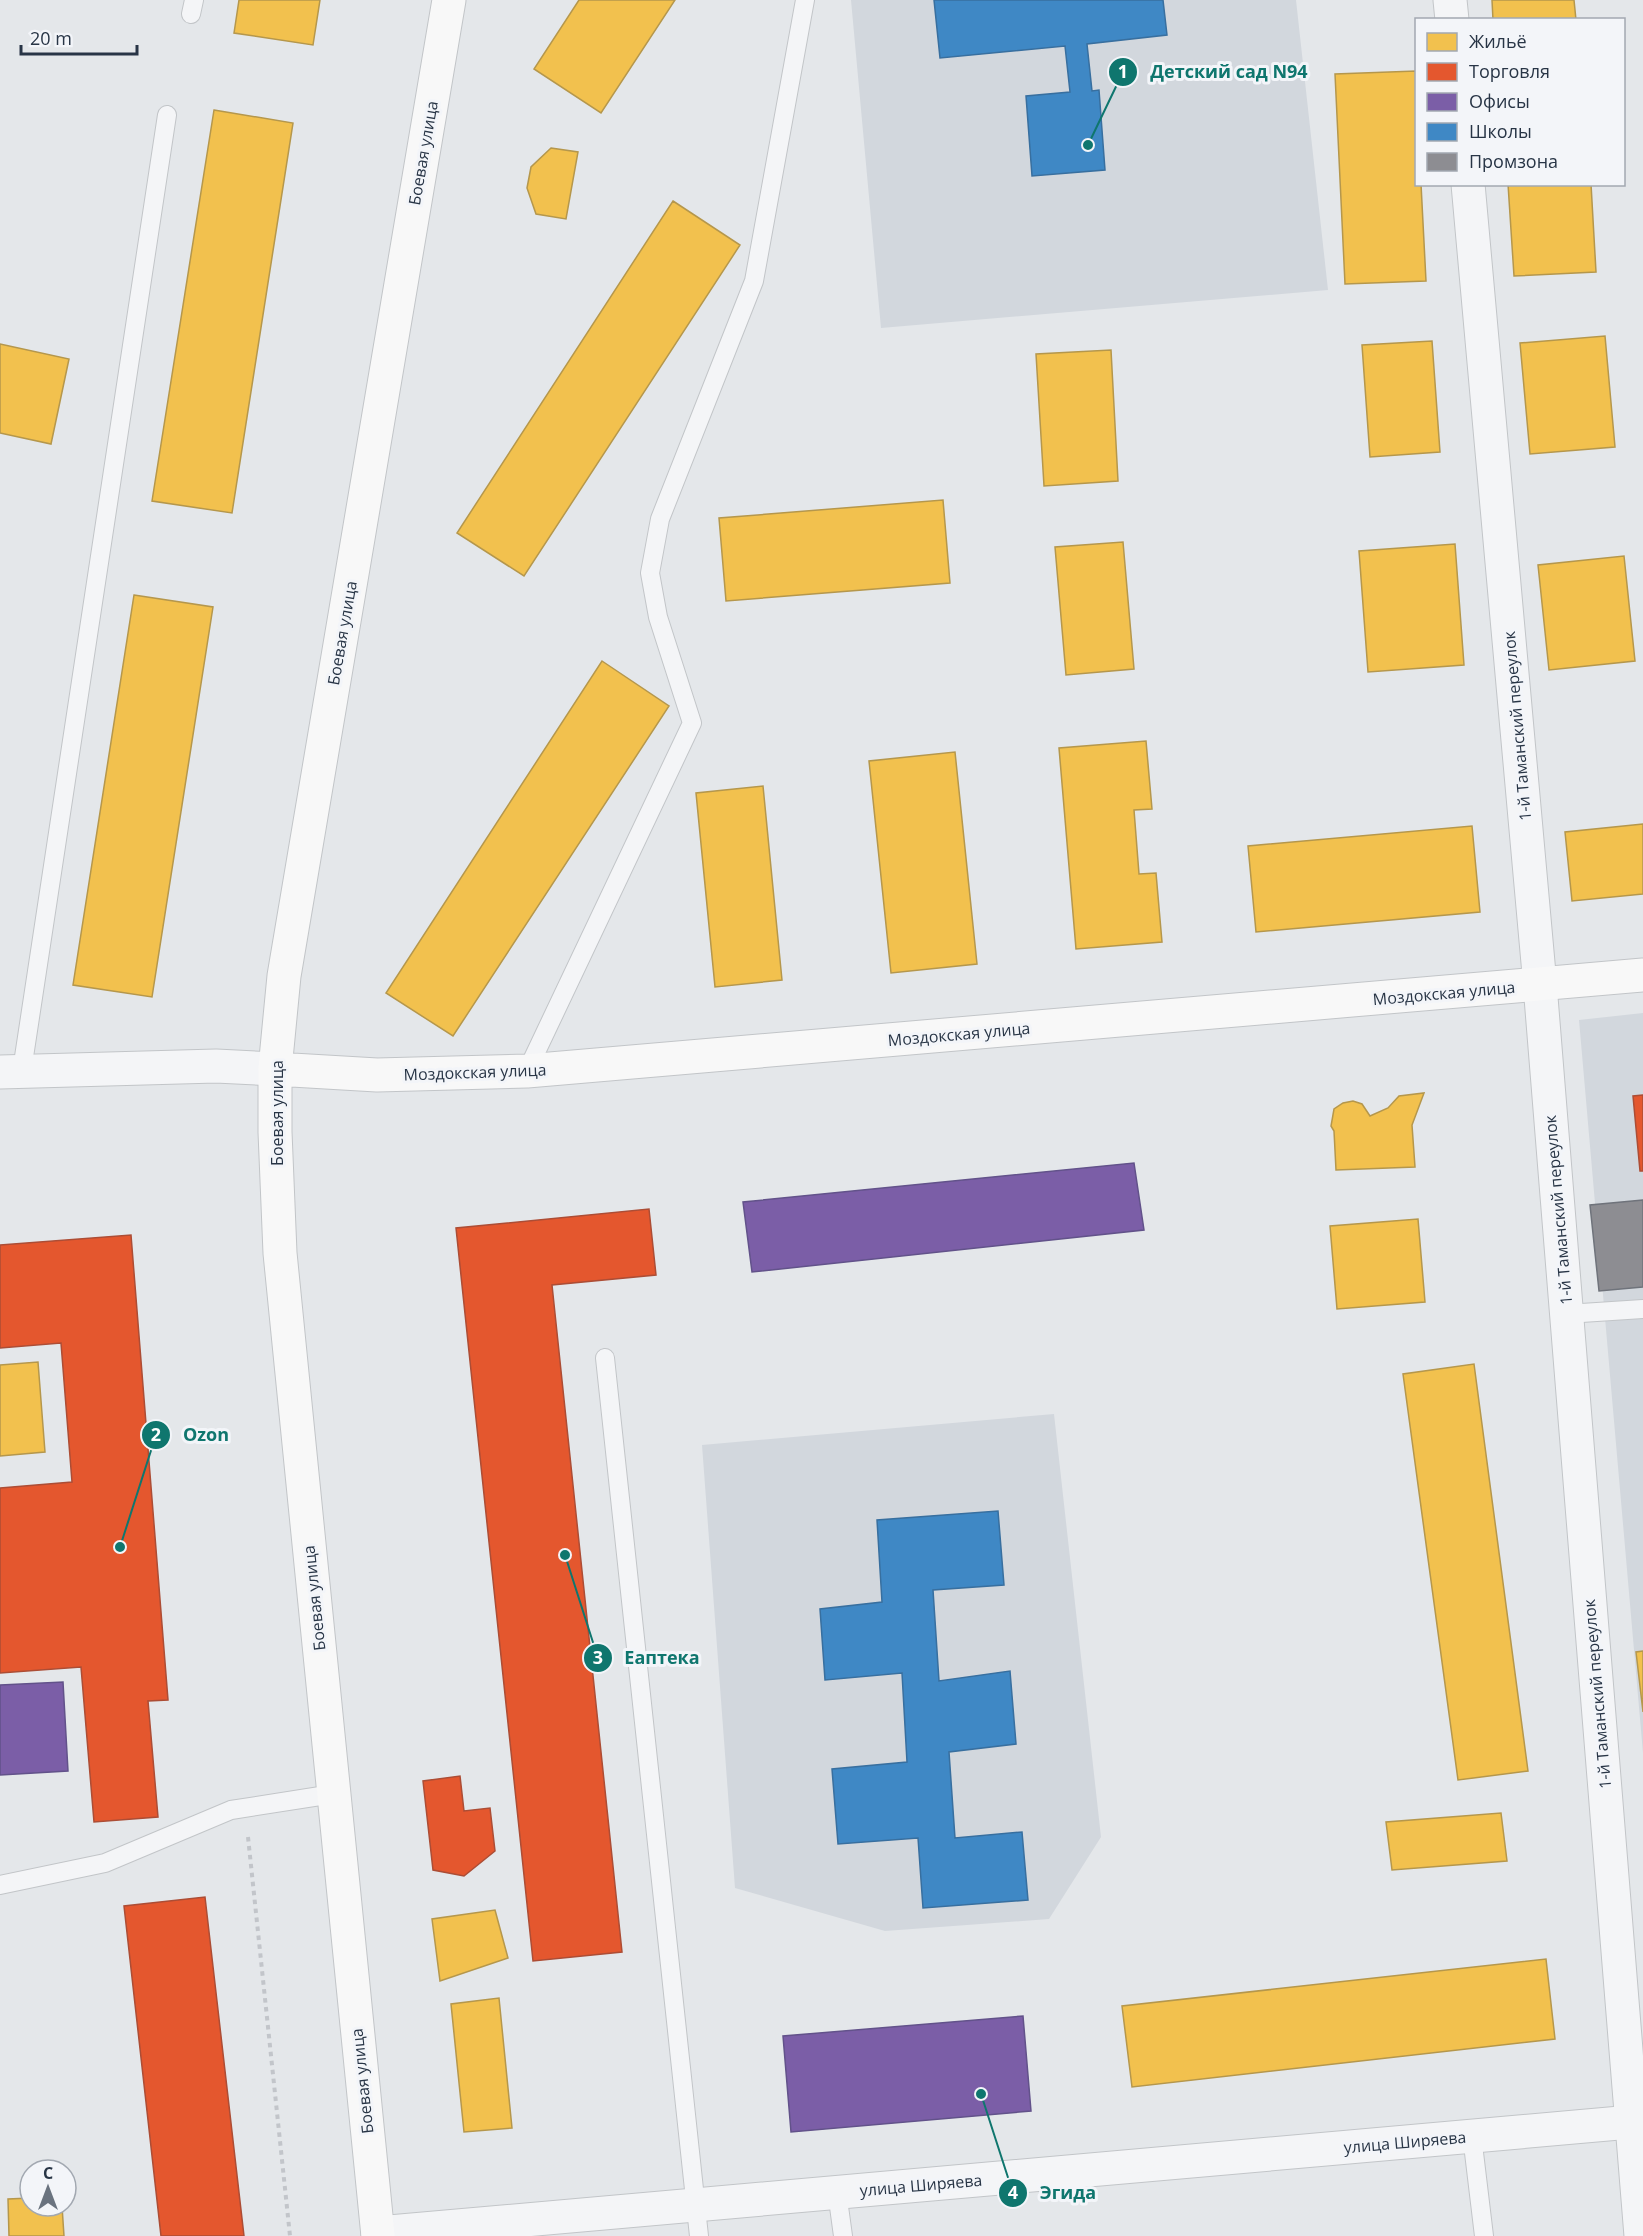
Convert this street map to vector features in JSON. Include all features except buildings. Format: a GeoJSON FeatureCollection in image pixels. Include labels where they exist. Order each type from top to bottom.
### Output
{"type":"FeatureCollection","features":[{"type":"Feature","properties":{"kind":"main road","name":"Боевая улица"},"geometry":{"type":"LineString","coordinates":[[378,2234],[280,1253],[275,1069],[284,976],[449,0]]}},
{"type":"Feature","properties":{"kind":"main road","name":"Моздокская улица"},"geometry":{"type":"LineString","coordinates":[[275,1069],[377,1075],[527,1071],[1643,975]]}},
{"type":"Feature","properties":{"kind":"street"},"geometry":{"type":"LineString","coordinates":[[1450,0],[1452,18]]}},
{"type":"Feature","properties":{"kind":"street","name":"1-й Таманский переулок"},"geometry":{"type":"LineString","coordinates":[[1468,186],[1540,985],[1566,1314],[1637,2121],[1641,2236]]}},
{"type":"Feature","properties":{"kind":"street"},"geometry":{"type":"LineString","coordinates":[[11,1071],[216,1066],[275,1069]]}},
{"type":"Feature","properties":{"kind":"street","name":"улица Ширяева"},"geometry":{"type":"LineString","coordinates":[[378,2234],[697,2221],[837,2192],[1637,2121]]}},
{"type":"Feature","properties":{"kind":"lane"},"geometry":{"type":"LineString","coordinates":[[527,1071],[692,723],[658,616],[650,573],[660,519],[754,280],[805,0]]}},
{"type":"Feature","properties":{"kind":"lane"},"geometry":{"type":"LineString","coordinates":[[11,1071],[167,115]]}},
{"type":"Feature","properties":{"kind":"lane"},"geometry":{"type":"LineString","coordinates":[[1566,1314],[1643,1309]]}},
{"type":"Feature","properties":{"kind":"lane"},"geometry":{"type":"LineString","coordinates":[[605,1358],[697,2221]]}},
{"type":"Feature","properties":{"kind":"lane"},"geometry":{"type":"LineString","coordinates":[[0,1885],[105,1863],[231,1810],[333,1794]]}},
{"type":"Feature","properties":{"kind":"lane"},"geometry":{"type":"LineString","coordinates":[[1472,2136],[1484,2236]]}},
{"type":"Feature","properties":{"kind":"lane"},"geometry":{"type":"LineString","coordinates":[[837,2192],[843,2236]]}},
{"type":"Feature","properties":{"kind":"path"},"geometry":{"type":"LineString","coordinates":[[245,1808],[290,2236]]}},
{"type":"Feature","properties":{"kind":"shaded area"},"geometry":{"type":"Polygon","coordinates":[[[851,0],[1296,0],[1328,290],[881,328],[851,0]]]}},
{"type":"Feature","properties":{"kind":"shaded area"},"geometry":{"type":"Polygon","coordinates":[[[1643,1013],[1643,1753],[1579,1020],[1643,1013]]]}},
{"type":"Feature","properties":{"kind":"shaded area"},"geometry":{"type":"Polygon","coordinates":[[[1054,1414],[1101,1837],[1049,1919],[885,1931],[735,1888],[702,1445],[1054,1414]]]}},
{"type":"Feature","properties":{"kind":"place","name":"Детский сад N94"},"geometry":{"type":"Point","coordinates":[1088,145]}},
{"type":"Feature","properties":{"kind":"place","name":"Ozon"},"geometry":{"type":"Point","coordinates":[120,1547]}},
{"type":"Feature","properties":{"kind":"place","name":"Еаптека"},"geometry":{"type":"Point","coordinates":[565,1555]}},
{"type":"Feature","properties":{"kind":"place","name":"Эгида"},"geometry":{"type":"Point","coordinates":[981,2094]}}]}
